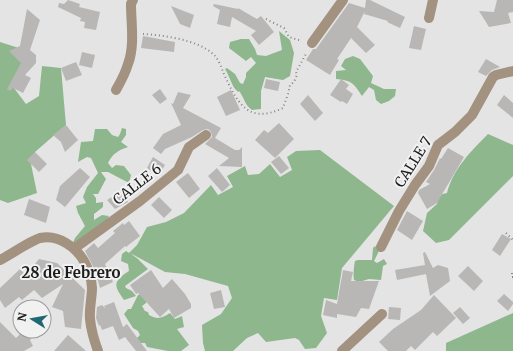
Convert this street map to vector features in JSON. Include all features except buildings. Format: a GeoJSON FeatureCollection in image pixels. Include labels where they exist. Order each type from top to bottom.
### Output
{"type":"FeatureCollection","features":[{"type":"Feature","properties":{"kind":"street"},"geometry":{"type":"LineString","coordinates":[[116,90],[128,64],[132,34],[131,4],[133,0]]}},
{"type":"Feature","properties":{"kind":"street"},"geometry":{"type":"LineString","coordinates":[[312,43],[343,0]]}},
{"type":"Feature","properties":{"kind":"street"},"geometry":{"type":"LineString","coordinates":[[429,18],[433,0]]}},
{"type":"Feature","properties":{"kind":"street","name":"CALLE 7"},"geometry":{"type":"LineString","coordinates":[[381,247],[399,211],[429,166],[438,145],[455,132],[472,115],[493,77],[513,71]]}},
{"type":"Feature","properties":{"kind":"street","name":"CALLE 6"},"geometry":{"type":"LineString","coordinates":[[75,248],[140,201],[178,170],[188,147],[206,135]]}},
{"type":"Feature","properties":{"kind":"street"},"geometry":{"type":"LineString","coordinates":[[0,260],[39,238],[48,237],[59,239],[75,248],[85,262],[90,274],[92,288],[89,317],[93,337],[98,351]]}},
{"type":"Feature","properties":{"kind":"street"},"geometry":{"type":"LineString","coordinates":[[342,351],[382,314]]}},
{"type":"Feature","properties":{"kind":"path"},"geometry":{"type":"LineString","coordinates":[[132,34],[157,35],[203,46],[214,55],[233,92],[244,108],[258,114],[272,113],[283,108],[290,85],[294,82],[297,75],[296,72],[312,43],[289,37],[284,28],[266,19]]}},
{"type":"Feature","properties":{"kind":"path"},"geometry":{"type":"LineString","coordinates":[[506,233],[513,240]]}},
{"type":"Feature","properties":{"kind":"path"},"geometry":{"type":"LineString","coordinates":[[512,273],[513,277]]}},
{"type":"Feature","properties":{"kind":"green space"},"geometry":{"type":"Polygon","coordinates":[[[279,31],[290,40],[294,53],[290,76],[283,80],[265,77],[261,91],[261,109],[252,110],[246,104],[240,92],[235,88],[225,69],[227,68],[235,74],[240,83],[243,84],[246,73],[256,63],[251,57],[246,61],[229,48],[230,42],[241,39],[249,39],[257,55],[266,56],[282,50],[279,31]]]}},
{"type":"Feature","properties":{"kind":"green space"},"geometry":{"type":"Polygon","coordinates":[[[0,42],[28,51],[11,84],[26,104],[39,96],[42,66],[61,68],[66,125],[35,152],[31,164],[37,193],[8,203],[0,200],[0,42]]]}},
{"type":"Feature","properties":{"kind":"green space"},"geometry":{"type":"Polygon","coordinates":[[[353,56],[360,59],[373,76],[371,83],[384,89],[396,89],[395,96],[389,101],[381,104],[376,100],[374,90],[369,87],[362,96],[352,83],[336,79],[336,71],[346,70],[341,66],[345,59],[353,56]]]}},
{"type":"Feature","properties":{"kind":"green space"},"geometry":{"type":"Polygon","coordinates":[[[122,128],[126,129],[126,135],[121,142],[128,147],[116,152],[108,163],[112,168],[116,165],[124,166],[131,175],[129,183],[108,172],[101,172],[106,179],[98,194],[93,194],[96,198],[96,203],[103,202],[103,207],[94,214],[94,220],[102,215],[109,216],[107,220],[72,245],[75,238],[85,226],[76,206],[86,203],[83,197],[87,187],[98,173],[91,158],[87,157],[78,162],[81,142],[93,141],[95,129],[107,129],[112,135],[118,137],[122,128]]]}},
{"type":"Feature","properties":{"kind":"green space"},"geometry":{"type":"Polygon","coordinates":[[[488,134],[513,145],[513,176],[449,240],[436,243],[423,231],[427,213],[437,204],[439,195],[447,193],[458,168],[488,134]]]}},
{"type":"Feature","properties":{"kind":"green space"},"geometry":{"type":"Polygon","coordinates":[[[320,150],[394,206],[342,268],[337,300],[324,298],[321,316],[327,333],[316,348],[305,349],[299,340],[295,338],[266,342],[258,333],[247,338],[233,351],[205,351],[202,325],[221,314],[232,298],[228,286],[185,274],[165,272],[130,253],[148,269],[125,286],[136,296],[124,300],[118,291],[116,284],[123,275],[129,271],[128,264],[121,261],[122,254],[126,251],[129,253],[137,245],[147,227],[166,222],[184,213],[211,185],[218,195],[233,187],[227,176],[245,166],[248,175],[259,174],[270,164],[280,177],[292,170],[287,157],[296,151],[320,150]]]}},
{"type":"Feature","properties":{"kind":"green space"},"geometry":{"type":"Polygon","coordinates":[[[375,246],[379,251],[374,261],[377,263],[384,259],[387,264],[383,266],[381,280],[369,279],[359,282],[354,280],[355,261],[372,260],[373,248],[375,246]]]}},
{"type":"Feature","properties":{"kind":"green space"},"geometry":{"type":"Polygon","coordinates":[[[145,293],[148,298],[146,303],[142,306],[149,315],[155,318],[160,318],[170,313],[175,319],[182,316],[184,327],[177,329],[189,345],[181,351],[168,351],[147,347],[145,343],[134,341],[140,335],[138,331],[133,328],[124,314],[128,309],[131,309],[138,295],[145,293]]]}},
{"type":"Feature","properties":{"kind":"green space"},"geometry":{"type":"Polygon","coordinates":[[[513,313],[513,351],[446,351],[446,343],[513,313]]]}},
{"type":"Feature","properties":{"kind":"district","name":"28 de Febrero"},"geometry":{"type":"Point","coordinates":[71,272]}}]}
